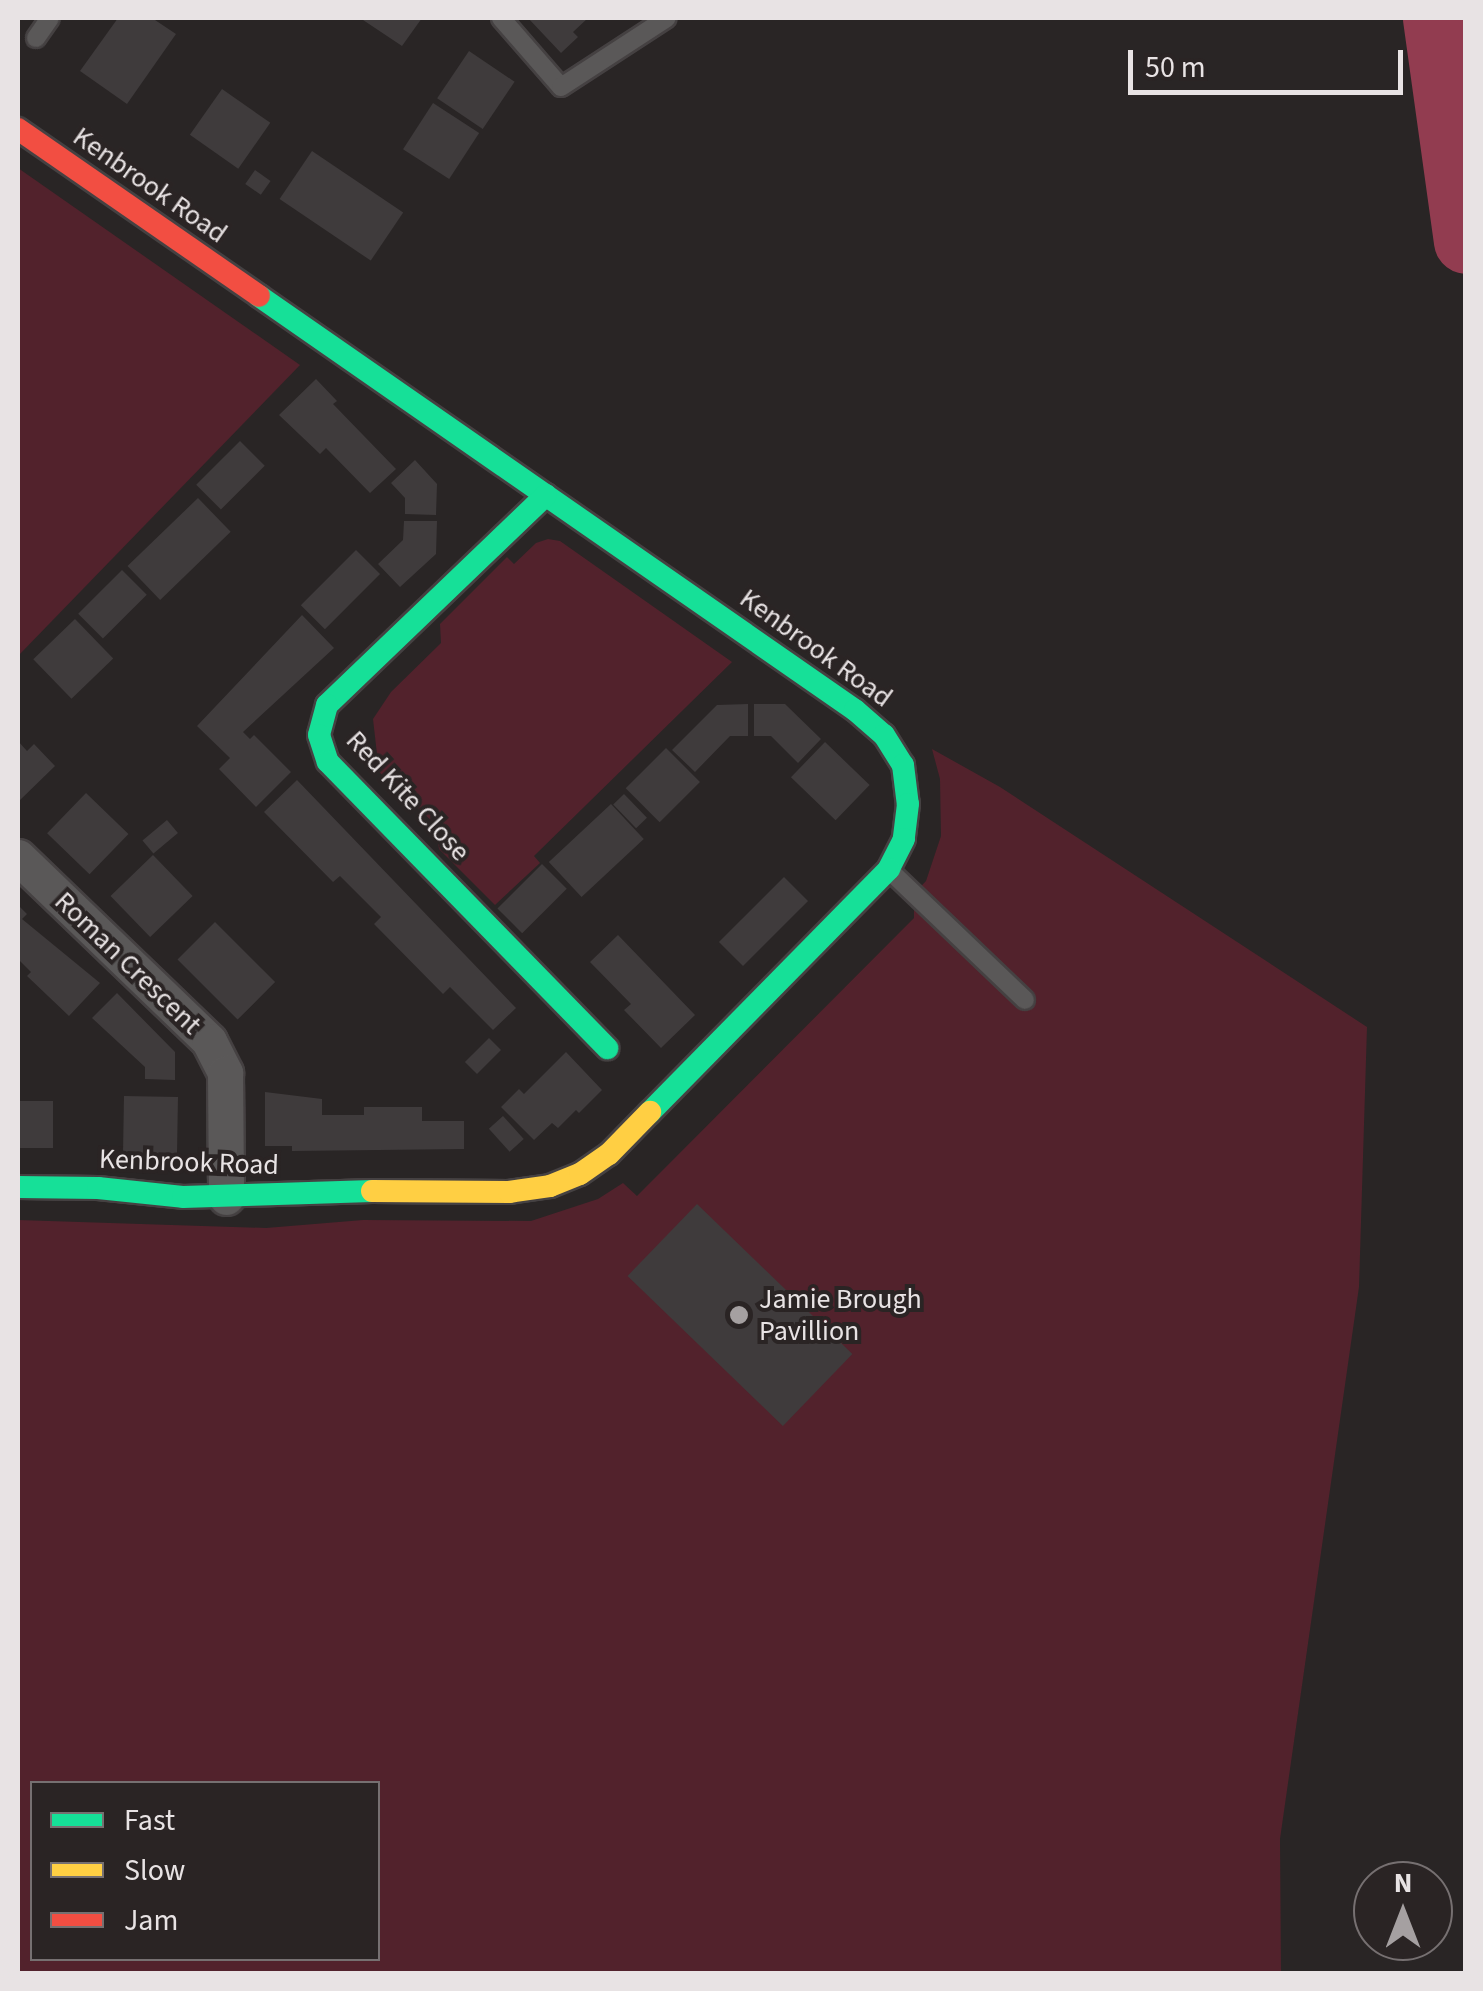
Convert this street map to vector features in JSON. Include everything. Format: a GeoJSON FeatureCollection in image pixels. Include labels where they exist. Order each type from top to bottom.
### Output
{"type":"FeatureCollection","features":[{"type":"Feature","properties":{"kind":"street","name":"Kenbrook Road"},"geometry":{"type":"LineString","coordinates":[[18,129],[856,710],[884,735],[903,765],[908,804],[904,839],[889,870],[609,1154],[580,1174],[550,1186],[509,1192],[350,1191],[226,1198],[18,1187]]}},
{"type":"Feature","properties":{"kind":"street","name":"Red Kite Close"},"geometry":{"type":"LineString","coordinates":[[546,495],[328,706],[318,735],[328,762],[607,1048]]}},
{"type":"Feature","properties":{"kind":"street","name":"Roman Crescent"},"geometry":{"type":"LineString","coordinates":[[18,857],[209,1042],[225,1073],[226,1198]]}},
{"type":"Feature","properties":{"kind":"lane"},"geometry":{"type":"LineString","coordinates":[[36,38],[50,18]]}},
{"type":"Feature","properties":{"kind":"lane"},"geometry":{"type":"LineString","coordinates":[[501,18],[562,87],[667,18]]}},
{"type":"Feature","properties":{"kind":"lane"},"geometry":{"type":"LineString","coordinates":[[889,870],[1024,1000]]}},
{"type":"Feature","properties":{"kind":"shaded area"},"geometry":{"type":"Polygon","coordinates":[[[18,168],[300,365],[18,656],[18,168]]]}},
{"type":"Feature","properties":{"kind":"shaded area"},"geometry":{"type":"Polygon","coordinates":[[[560,541],[732,662],[534,856],[540,863],[495,905],[439,849],[435,824],[379,772],[373,719],[391,692],[441,643],[440,624],[507,557],[514,564],[536,543],[560,541]]]}},
{"type":"Feature","properties":{"kind":"shaded area"},"geometry":{"type":"Polygon","coordinates":[[[932,749],[1000,787],[1367,1027],[1359,1287],[1280,1839],[1281,1973],[18,1974],[18,1220],[266,1228],[363,1220],[531,1221],[598,1199],[623,1183],[637,1196],[914,918],[914,908],[907,901],[926,881],[941,836],[940,779],[932,749]]]}},
{"type":"Feature","properties":{"kind":"building"},"geometry":{"type":"Polygon","coordinates":[[[118,18],[152,18],[176,34],[127,104],[80,71],[118,18]]]}},
{"type":"Feature","properties":{"kind":"building"},"geometry":{"type":"Polygon","coordinates":[[[360,18],[422,18],[402,46],[360,18]]]}},
{"type":"Feature","properties":{"kind":"building"},"geometry":{"type":"Polygon","coordinates":[[[528,18],[588,18],[573,32],[578,37],[561,53],[528,18]]]}},
{"type":"Feature","properties":{"kind":"building"},"geometry":{"type":"Polygon","coordinates":[[[469,51],[515,82],[483,129],[437,98],[469,51]]]}},
{"type":"Feature","properties":{"kind":"building"},"geometry":{"type":"Polygon","coordinates":[[[222,89],[270,123],[238,169],[190,135],[222,89]]]}},
{"type":"Feature","properties":{"kind":"building"},"geometry":{"type":"Polygon","coordinates":[[[433,103],[479,133],[449,179],[403,149],[433,103]]]}},
{"type":"Feature","properties":{"kind":"building"},"geometry":{"type":"Polygon","coordinates":[[[312,151],[403,213],[371,261],[280,199],[312,151]]]}},
{"type":"Feature","properties":{"kind":"building"},"geometry":{"type":"Polygon","coordinates":[[[255,170],[271,181],[261,195],[245,184],[255,170]]]}},
{"type":"Feature","properties":{"kind":"building"},"geometry":{"type":"Polygon","coordinates":[[[316,379],[337,401],[333,404],[396,469],[370,493],[326,448],[320,454],[279,415],[316,379]]]}},
{"type":"Feature","properties":{"kind":"building"},"geometry":{"type":"Polygon","coordinates":[[[240,441],[265,466],[221,510],[196,485],[240,441]]]}},
{"type":"Feature","properties":{"kind":"building"},"geometry":{"type":"Polygon","coordinates":[[[415,460],[437,484],[436,515],[405,514],[405,498],[391,483],[415,460]]]}},
{"type":"Feature","properties":{"kind":"building"},"geometry":{"type":"Polygon","coordinates":[[[198,498],[231,532],[160,600],[128,566],[198,498]]]}},
{"type":"Feature","properties":{"kind":"building"},"geometry":{"type":"Polygon","coordinates":[[[404,521],[437,521],[436,554],[400,587],[378,564],[403,540],[404,521]]]}},
{"type":"Feature","properties":{"kind":"building"},"geometry":{"type":"Polygon","coordinates":[[[356,550],[380,574],[325,629],[301,605],[356,550]]]}},
{"type":"Feature","properties":{"kind":"building"},"geometry":{"type":"Polygon","coordinates":[[[122,570],[147,595],[103,639],[78,614],[122,570]]]}},
{"type":"Feature","properties":{"kind":"building"},"geometry":{"type":"Polygon","coordinates":[[[302,615],[334,648],[243,732],[250,739],[254,735],[291,772],[256,807],[219,769],[230,758],[197,726],[302,615]]]}},
{"type":"Feature","properties":{"kind":"building"},"geometry":{"type":"Polygon","coordinates":[[[75,619],[113,659],[71,699],[33,659],[75,619]]]}},
{"type":"Feature","properties":{"kind":"building"},"geometry":{"type":"Polygon","coordinates":[[[748,704],[748,736],[730,736],[695,772],[672,750],[717,705],[748,704]]]}},
{"type":"Feature","properties":{"kind":"building"},"geometry":{"type":"Polygon","coordinates":[[[754,704],[785,704],[821,739],[798,763],[771,736],[754,736],[754,704]]]}},
{"type":"Feature","properties":{"kind":"building"},"geometry":{"type":"Polygon","coordinates":[[[18,741],[27,751],[34,744],[55,766],[18,802],[18,741]]]}},
{"type":"Feature","properties":{"kind":"building"},"geometry":{"type":"Polygon","coordinates":[[[825,742],[870,785],[836,820],[791,777],[825,742]]]}},
{"type":"Feature","properties":{"kind":"building"},"geometry":{"type":"Polygon","coordinates":[[[666,748],[700,782],[660,822],[626,788],[666,748]]]}},
{"type":"Feature","properties":{"kind":"building"},"geometry":{"type":"Polygon","coordinates":[[[297,780],[516,1008],[493,1030],[450,987],[443,994],[374,924],[381,917],[340,876],[333,882],[264,812],[297,780]]]}},
{"type":"Feature","properties":{"kind":"building"},"geometry":{"type":"Polygon","coordinates":[[[86,793],[128,834],[90,874],[47,833],[86,793]]]}},
{"type":"Feature","properties":{"kind":"building"},"geometry":{"type":"Polygon","coordinates":[[[624,794],[647,818],[636,828],[613,804],[624,794]]]}},
{"type":"Feature","properties":{"kind":"building"},"geometry":{"type":"Polygon","coordinates":[[[611,804],[644,839],[582,897],[549,862],[611,804]]]}},
{"type":"Feature","properties":{"kind":"building"},"geometry":{"type":"Polygon","coordinates":[[[167,820],[178,833],[153,854],[142,841],[167,820]]]}},
{"type":"Feature","properties":{"kind":"building"},"geometry":{"type":"Polygon","coordinates":[[[153,855],[193,896],[150,937],[111,896],[153,855]]]}},
{"type":"Feature","properties":{"kind":"building"},"geometry":{"type":"Polygon","coordinates":[[[542,864],[567,889],[522,933],[497,909],[542,864]]]}},
{"type":"Feature","properties":{"kind":"building"},"geometry":{"type":"Polygon","coordinates":[[[784,877],[808,901],[743,966],[719,942],[784,877]]]}},
{"type":"Feature","properties":{"kind":"building"},"geometry":{"type":"Polygon","coordinates":[[[18,905],[27,914],[22,919],[100,983],[69,1016],[27,976],[31,972],[18,959],[18,905]]]}},
{"type":"Feature","properties":{"kind":"building"},"geometry":{"type":"Polygon","coordinates":[[[215,922],[275,982],[238,1020],[178,959],[215,922]]]}},
{"type":"Feature","properties":{"kind":"building"},"geometry":{"type":"Polygon","coordinates":[[[618,935],[695,1015],[661,1048],[624,1010],[631,1004],[590,962],[618,935]]]}},
{"type":"Feature","properties":{"kind":"building"},"geometry":{"type":"Polygon","coordinates":[[[117,993],[175,1052],[175,1080],[145,1079],[145,1067],[92,1018],[117,993]]]}},
{"type":"Feature","properties":{"kind":"building"},"geometry":{"type":"Polygon","coordinates":[[[489,1038],[501,1050],[477,1074],[465,1062],[489,1038]]]}},
{"type":"Feature","properties":{"kind":"building"},"geometry":{"type":"Polygon","coordinates":[[[566,1052],[602,1090],[579,1113],[576,1110],[558,1128],[552,1123],[534,1140],[501,1107],[519,1089],[524,1094],[566,1052]]]}},
{"type":"Feature","properties":{"kind":"building"},"geometry":{"type":"Polygon","coordinates":[[[265,1092],[322,1099],[322,1115],[364,1115],[364,1107],[422,1107],[422,1121],[464,1121],[464,1149],[292,1151],[292,1146],[265,1146],[265,1092]]]}},
{"type":"Feature","properties":{"kind":"building"},"geometry":{"type":"Polygon","coordinates":[[[124,1096],[178,1097],[177,1155],[123,1154],[124,1096]]]}},
{"type":"Feature","properties":{"kind":"building"},"geometry":{"type":"Polygon","coordinates":[[[18,1101],[53,1101],[53,1148],[18,1148],[18,1101]]]}},
{"type":"Feature","properties":{"kind":"building"},"geometry":{"type":"Polygon","coordinates":[[[503,1116],[524,1139],[510,1152],[489,1129],[503,1116]]]}},
{"type":"Feature","properties":{"kind":"building","name":"Jamie Brough Pavillion"},"geometry":{"type":"Polygon","coordinates":[[[697,1204],[852,1354],[783,1426],[628,1276],[697,1204]]]}},
{"type":"Feature","properties":{"kind":"waterway"},"geometry":{"type":"LineString","coordinates":[[1435,18],[1466,241]]}},
{"type":"Feature","properties":{"kind":"traffic: fast"},"geometry":{"type":"LineString","coordinates":[[259,296],[855,710],[884,735],[903,765],[908,804],[904,839],[889,869],[650,1112]]}},
{"type":"Feature","properties":{"kind":"traffic: fast"},"geometry":{"type":"LineString","coordinates":[[546,495],[327,705],[319,735],[328,762],[607,1048]]}},
{"type":"Feature","properties":{"kind":"traffic: fast"},"geometry":{"type":"LineString","coordinates":[[18,1187],[98,1188],[183,1197],[372,1191]]}},
{"type":"Feature","properties":{"kind":"traffic: slow"},"geometry":{"type":"LineString","coordinates":[[372,1191],[509,1192],[550,1186],[580,1174],[609,1154],[650,1112]]}},
{"type":"Feature","properties":{"kind":"traffic: jam"},"geometry":{"type":"LineString","coordinates":[[18,129],[259,296]]}},
{"type":"Feature","properties":{"kind":"place","name":"Jamie Brough Pavillion"},"geometry":{"type":"Point","coordinates":[739,1315]}}]}
